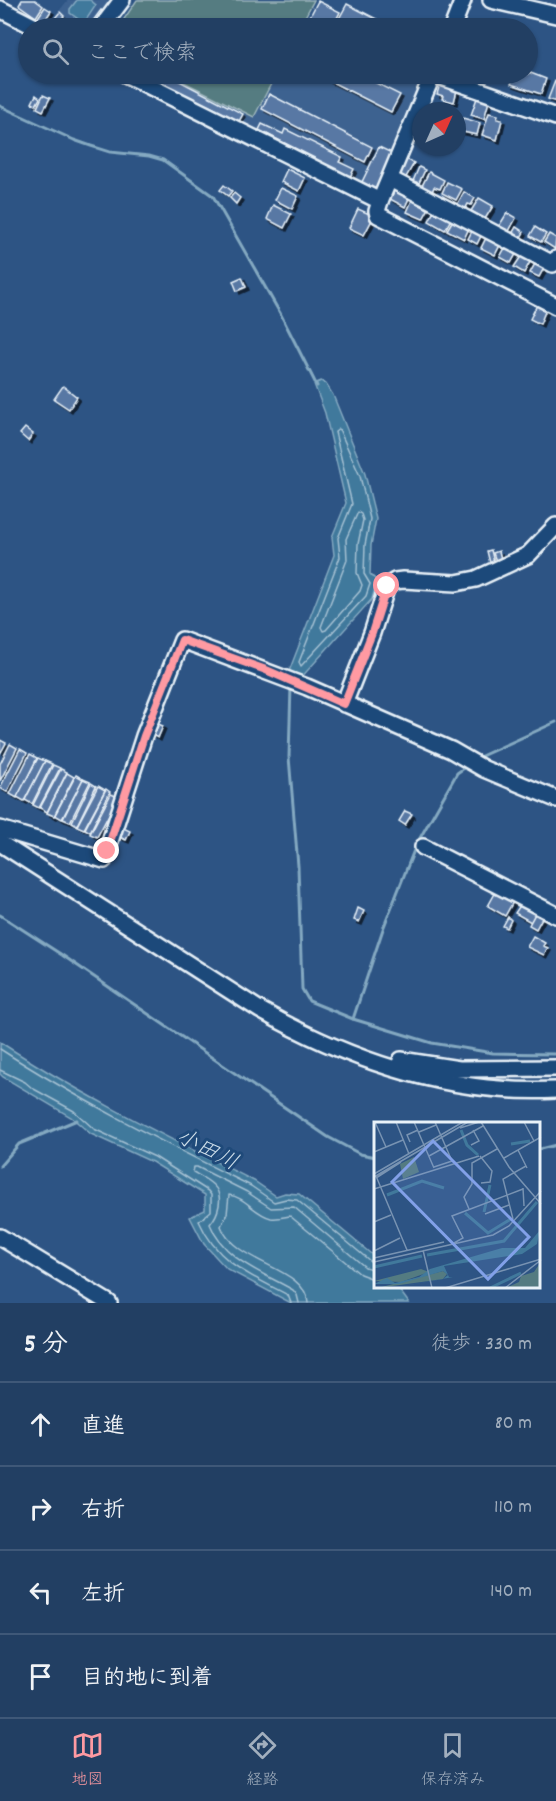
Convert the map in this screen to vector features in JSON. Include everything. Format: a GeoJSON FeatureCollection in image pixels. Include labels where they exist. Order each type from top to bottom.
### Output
{"type":"FeatureCollection","features":[{"type":"Feature","properties":{"kind":"street"},"geometry":{"type":"LineString","coordinates":[[108,18],[122,0]]}},
{"type":"Feature","properties":{"kind":"street"},"geometry":{"type":"LineString","coordinates":[[456,18],[463,0]]}},
{"type":"Feature","properties":{"kind":"street"},"geometry":{"type":"LineString","coordinates":[[491,0],[556,15]]}},
{"type":"Feature","properties":{"kind":"street"},"geometry":{"type":"LineString","coordinates":[[0,9],[18,18]]}},
{"type":"Feature","properties":{"kind":"street"},"geometry":{"type":"LineString","coordinates":[[144,84],[379,206]]}},
{"type":"Feature","properties":{"kind":"street"},"geometry":{"type":"LineString","coordinates":[[429,84],[393,181],[379,206],[378,215],[556,306]]}},
{"type":"Feature","properties":{"kind":"street"},"geometry":{"type":"LineString","coordinates":[[462,84],[556,117]]}},
{"type":"Feature","properties":{"kind":"street"},"geometry":{"type":"LineString","coordinates":[[393,181],[553,264],[556,259]]}},
{"type":"Feature","properties":{"kind":"street"},"geometry":{"type":"LineString","coordinates":[[344,704],[372,633],[387,586],[395,581],[403,580],[456,583],[476,579],[528,555],[556,526]]}},
{"type":"Feature","properties":{"kind":"street"},"geometry":{"type":"LineString","coordinates":[[0,829],[104,860],[144,736],[182,640],[293,682],[451,750],[484,769],[556,798]]}},
{"type":"Feature","properties":{"kind":"street"},"geometry":{"type":"LineString","coordinates":[[0,843],[260,1010],[295,1030],[388,1067],[468,1086],[501,1090],[556,1090]]}},
{"type":"Feature","properties":{"kind":"street"},"geometry":{"type":"LineString","coordinates":[[423,847],[556,915]]}},
{"type":"Feature","properties":{"kind":"street"},"geometry":{"type":"LineString","coordinates":[[362,1057],[377,1055],[416,1064],[459,1069],[556,1068]]}},
{"type":"Feature","properties":{"kind":"street"},"geometry":{"type":"LineString","coordinates":[[0,1237],[109,1303]]}},
{"type":"Feature","properties":{"kind":"shaded area"},"geometry":{"type":"Polygon","coordinates":[[[68,0],[117,0],[103,18],[53,18],[68,0]]]}},
{"type":"Feature","properties":{"kind":"shaded area"},"geometry":{"type":"Polygon","coordinates":[[[155,84],[424,84],[417,102],[412,102],[412,114],[379,195],[155,84]]]}},
{"type":"Feature","properties":{"kind":"green space"},"geometry":{"type":"Polygon","coordinates":[[[137,0],[314,0],[304,18],[125,18],[137,0]]]}},
{"type":"Feature","properties":{"kind":"green space"},"geometry":{"type":"Polygon","coordinates":[[[188,84],[271,84],[254,117],[188,84]]]}},
{"type":"Feature","properties":{"kind":"water"},"geometry":{"type":"Polygon","coordinates":[[[77,0],[90,0],[96,5],[87,18],[77,18],[70,13],[70,9],[77,0]]]}},
{"type":"Feature","properties":{"kind":"water"},"geometry":{"type":"Polygon","coordinates":[[[321,381],[326,384],[333,395],[365,474],[376,519],[371,545],[370,574],[377,581],[372,599],[298,681],[288,674],[334,555],[332,537],[346,503],[325,413],[314,384],[321,381]]]}},
{"type":"Feature","properties":{"kind":"water"},"geometry":{"type":"Polygon","coordinates":[[[0,1042],[93,1098],[254,1181],[276,1196],[285,1193],[299,1194],[374,1256],[374,1288],[398,1288],[409,1303],[291,1303],[227,1269],[204,1244],[190,1217],[205,1210],[205,1195],[152,1162],[91,1134],[71,1117],[0,1074],[0,1042]]]}},
{"type":"Feature","properties":{"kind":"building"},"geometry":{"type":"Polygon","coordinates":[[[22,0],[35,0],[43,6],[36,17],[19,5],[22,0]]]}},
{"type":"Feature","properties":{"kind":"building"},"geometry":{"type":"Polygon","coordinates":[[[318,1],[340,12],[337,18],[309,18],[318,1]]]}},
{"type":"Feature","properties":{"kind":"building"},"geometry":{"type":"Polygon","coordinates":[[[347,4],[374,18],[339,18],[347,4]]]}},
{"type":"Feature","properties":{"kind":"building"},"geometry":{"type":"Polygon","coordinates":[[[45,7],[51,11],[46,18],[38,18],[45,7]]]}},
{"type":"Feature","properties":{"kind":"building"},"geometry":{"type":"Polygon","coordinates":[[[101,10],[106,13],[102,18],[95,18],[101,10]]]}},
{"type":"Feature","properties":{"kind":"building"},"geometry":{"type":"Polygon","coordinates":[[[60,12],[64,16],[62,18],[55,18],[60,12]]]}},
{"type":"Feature","properties":{"kind":"building"},"geometry":{"type":"Polygon","coordinates":[[[538,76],[546,79],[541,94],[511,84],[538,84],[538,76]]]}},
{"type":"Feature","properties":{"kind":"building"},"geometry":{"type":"Polygon","coordinates":[[[556,81],[556,102],[548,99],[556,81]]]}},
{"type":"Feature","properties":{"kind":"building"},"geometry":{"type":"Polygon","coordinates":[[[164,84],[185,84],[243,114],[238,123],[164,84]]]}},
{"type":"Feature","properties":{"kind":"building"},"geometry":{"type":"Polygon","coordinates":[[[336,84],[378,84],[400,95],[391,112],[336,84]]]}},
{"type":"Feature","properties":{"kind":"building"},"geometry":{"type":"Polygon","coordinates":[[[440,84],[457,90],[454,102],[442,99],[443,96],[437,94],[440,84]]]}},
{"type":"Feature","properties":{"kind":"building"},"geometry":{"type":"Polygon","coordinates":[[[269,94],[372,147],[365,162],[262,109],[269,94]]]}},
{"type":"Feature","properties":{"kind":"building"},"geometry":{"type":"Polygon","coordinates":[[[36,95],[40,98],[36,105],[32,103],[36,95]]]}},
{"type":"Feature","properties":{"kind":"building"},"geometry":{"type":"Polygon","coordinates":[[[43,95],[50,98],[43,111],[37,108],[43,95]]]}},
{"type":"Feature","properties":{"kind":"building"},"geometry":{"type":"Polygon","coordinates":[[[477,98],[489,101],[484,119],[471,115],[477,98]]]}},
{"type":"Feature","properties":{"kind":"building"},"geometry":{"type":"Polygon","coordinates":[[[489,113],[498,115],[497,119],[502,120],[497,140],[482,135],[489,113]]]}},
{"type":"Feature","properties":{"kind":"building"},"geometry":{"type":"Polygon","coordinates":[[[466,119],[480,123],[477,135],[466,133],[466,119]]]}},
{"type":"Feature","properties":{"kind":"building"},"geometry":{"type":"Polygon","coordinates":[[[262,124],[283,134],[285,129],[342,157],[339,162],[354,169],[350,177],[259,130],[262,124]]]}},
{"type":"Feature","properties":{"kind":"building"},"geometry":{"type":"Polygon","coordinates":[[[379,147],[394,154],[374,194],[360,186],[379,147]]]}},
{"type":"Feature","properties":{"kind":"building"},"geometry":{"type":"Polygon","coordinates":[[[406,159],[414,163],[405,179],[397,175],[406,159]]]}},
{"type":"Feature","properties":{"kind":"building"},"geometry":{"type":"Polygon","coordinates":[[[419,167],[425,170],[419,183],[413,181],[419,167]]]}},
{"type":"Feature","properties":{"kind":"building"},"geometry":{"type":"Polygon","coordinates":[[[287,169],[305,178],[299,191],[281,182],[287,169]]]}},
{"type":"Feature","properties":{"kind":"building"},"geometry":{"type":"Polygon","coordinates":[[[429,172],[444,180],[440,189],[434,187],[432,192],[422,186],[429,172]]]}},
{"type":"Feature","properties":{"kind":"building"},"geometry":{"type":"Polygon","coordinates":[[[447,182],[462,189],[456,200],[442,193],[447,182]]]}},
{"type":"Feature","properties":{"kind":"building"},"geometry":{"type":"Polygon","coordinates":[[[224,185],[232,191],[228,196],[220,190],[224,185]]]}},
{"type":"Feature","properties":{"kind":"building"},"geometry":{"type":"Polygon","coordinates":[[[281,188],[298,196],[292,209],[275,200],[281,188]]]}},
{"type":"Feature","properties":{"kind":"building"},"geometry":{"type":"Polygon","coordinates":[[[395,189],[410,196],[405,207],[390,199],[395,189]]]}},
{"type":"Feature","properties":{"kind":"building"},"geometry":{"type":"Polygon","coordinates":[[[464,192],[475,198],[464,211],[456,207],[464,192]]]}},
{"type":"Feature","properties":{"kind":"building"},"geometry":{"type":"Polygon","coordinates":[[[234,193],[240,198],[236,204],[230,198],[234,193]]]}},
{"type":"Feature","properties":{"kind":"building"},"geometry":{"type":"Polygon","coordinates":[[[413,198],[430,206],[423,219],[407,212],[413,198]]]}},
{"type":"Feature","properties":{"kind":"building"},"geometry":{"type":"Polygon","coordinates":[[[479,198],[493,206],[485,219],[471,211],[479,198]]]}},
{"type":"Feature","properties":{"kind":"building"},"geometry":{"type":"Polygon","coordinates":[[[273,205],[291,214],[284,228],[267,219],[273,205]]]}},
{"type":"Feature","properties":{"kind":"building"},"geometry":{"type":"Polygon","coordinates":[[[358,209],[374,216],[364,235],[349,228],[358,209]]]}},
{"type":"Feature","properties":{"kind":"building"},"geometry":{"type":"Polygon","coordinates":[[[434,211],[451,219],[445,230],[429,221],[434,211]]]}},
{"type":"Feature","properties":{"kind":"building"},"geometry":{"type":"Polygon","coordinates":[[[507,213],[516,218],[509,231],[499,226],[507,213]]]}},
{"type":"Feature","properties":{"kind":"building"},"geometry":{"type":"Polygon","coordinates":[[[453,220],[469,228],[464,239],[447,230],[453,220]]]}},
{"type":"Feature","properties":{"kind":"building"},"geometry":{"type":"Polygon","coordinates":[[[516,227],[524,232],[520,239],[512,234],[516,227]]]}},
{"type":"Feature","properties":{"kind":"building"},"geometry":{"type":"Polygon","coordinates":[[[535,227],[546,234],[541,242],[530,236],[535,227]]]}},
{"type":"Feature","properties":{"kind":"building"},"geometry":{"type":"Polygon","coordinates":[[[472,231],[481,236],[477,244],[468,239],[472,231]]]}},
{"type":"Feature","properties":{"kind":"building"},"geometry":{"type":"Polygon","coordinates":[[[549,234],[556,238],[555,249],[544,242],[549,234]]]}},
{"type":"Feature","properties":{"kind":"building"},"geometry":{"type":"Polygon","coordinates":[[[487,236],[501,243],[495,255],[481,248],[487,236]]]}},
{"type":"Feature","properties":{"kind":"building"},"geometry":{"type":"Polygon","coordinates":[[[505,248],[516,254],[511,263],[500,257],[505,248]]]}},
{"type":"Feature","properties":{"kind":"building"},"geometry":{"type":"Polygon","coordinates":[[[522,255],[531,260],[524,273],[514,267],[522,255]]]}},
{"type":"Feature","properties":{"kind":"building"},"geometry":{"type":"Polygon","coordinates":[[[536,262],[545,266],[539,277],[530,273],[536,262]]]}},
{"type":"Feature","properties":{"kind":"building"},"geometry":{"type":"Polygon","coordinates":[[[242,277],[246,287],[237,291],[233,281],[242,277]]]}},
{"type":"Feature","properties":{"kind":"building"},"geometry":{"type":"Polygon","coordinates":[[[538,303],[547,307],[540,324],[530,319],[538,303]]]}},
{"type":"Feature","properties":{"kind":"building"},"geometry":{"type":"Polygon","coordinates":[[[63,386],[77,397],[69,409],[54,399],[63,386]]]}},
{"type":"Feature","properties":{"kind":"building"},"geometry":{"type":"Polygon","coordinates":[[[25,428],[33,434],[28,441],[20,434],[25,428]]]}},
{"type":"Feature","properties":{"kind":"building"},"geometry":{"type":"Polygon","coordinates":[[[491,550],[494,562],[490,563],[487,551],[491,550]]]}},
{"type":"Feature","properties":{"kind":"building"},"geometry":{"type":"Polygon","coordinates":[[[499,551],[501,559],[496,561],[493,553],[499,551]]]}},
{"type":"Feature","properties":{"kind":"building"},"geometry":{"type":"Polygon","coordinates":[[[153,722],[163,726],[158,738],[148,733],[153,722]]]}},
{"type":"Feature","properties":{"kind":"building"},"geometry":{"type":"Polygon","coordinates":[[[0,740],[6,743],[0,754],[0,740]]]}},
{"type":"Feature","properties":{"kind":"building"},"geometry":{"type":"Polygon","coordinates":[[[10,744],[17,748],[0,781],[0,764],[10,744]]]}},
{"type":"Feature","properties":{"kind":"building"},"geometry":{"type":"Polygon","coordinates":[[[20,749],[27,753],[7,792],[0,788],[20,749]]]}},
{"type":"Feature","properties":{"kind":"building"},"geometry":{"type":"Polygon","coordinates":[[[30,754],[37,758],[17,798],[10,794],[30,754]]]}},
{"type":"Feature","properties":{"kind":"building"},"geometry":{"type":"Polygon","coordinates":[[[38,758],[45,761],[24,801],[17,797],[38,758]]]}},
{"type":"Feature","properties":{"kind":"building"},"geometry":{"type":"Polygon","coordinates":[[[45,761],[52,764],[32,804],[25,800],[45,761]]]}},
{"type":"Feature","properties":{"kind":"building"},"geometry":{"type":"Polygon","coordinates":[[[53,765],[60,768],[39,808],[33,805],[53,765]]]}},
{"type":"Feature","properties":{"kind":"building"},"geometry":{"type":"Polygon","coordinates":[[[61,769],[67,772],[47,812],[40,808],[61,769]]]}},
{"type":"Feature","properties":{"kind":"building"},"geometry":{"type":"Polygon","coordinates":[[[67,773],[74,777],[54,816],[47,813],[67,773]]]}},
{"type":"Feature","properties":{"kind":"building"},"geometry":{"type":"Polygon","coordinates":[[[76,775],[83,779],[62,819],[55,815],[76,775]]]}},
{"type":"Feature","properties":{"kind":"building"},"geometry":{"type":"Polygon","coordinates":[[[83,779],[90,782],[70,822],[63,819],[83,779]]]}},
{"type":"Feature","properties":{"kind":"building"},"geometry":{"type":"Polygon","coordinates":[[[91,783],[96,786],[77,825],[72,822],[91,783]]]}},
{"type":"Feature","properties":{"kind":"building"},"geometry":{"type":"Polygon","coordinates":[[[98,786],[105,790],[84,829],[77,826],[98,786]]]}},
{"type":"Feature","properties":{"kind":"building"},"geometry":{"type":"Polygon","coordinates":[[[106,789],[110,792],[90,832],[85,829],[106,789]]]}},
{"type":"Feature","properties":{"kind":"building"},"geometry":{"type":"Polygon","coordinates":[[[111,794],[118,797],[97,837],[90,834],[111,794]]]}},
{"type":"Feature","properties":{"kind":"building"},"geometry":{"type":"Polygon","coordinates":[[[405,811],[412,814],[405,825],[399,821],[405,811]]]}},
{"type":"Feature","properties":{"kind":"building"},"geometry":{"type":"Polygon","coordinates":[[[119,826],[130,831],[126,840],[115,835],[119,826]]]}},
{"type":"Feature","properties":{"kind":"building"},"geometry":{"type":"Polygon","coordinates":[[[497,890],[514,900],[505,916],[488,906],[497,890]]]}},
{"type":"Feature","properties":{"kind":"building"},"geometry":{"type":"Polygon","coordinates":[[[521,904],[536,912],[531,922],[515,913],[521,904]]]}},
{"type":"Feature","properties":{"kind":"building"},"geometry":{"type":"Polygon","coordinates":[[[358,908],[364,911],[359,922],[354,920],[358,908]]]}},
{"type":"Feature","properties":{"kind":"building"},"geometry":{"type":"Polygon","coordinates":[[[536,912],[543,916],[536,929],[529,925],[536,912]]]}},
{"type":"Feature","properties":{"kind":"building"},"geometry":{"type":"Polygon","coordinates":[[[508,917],[511,920],[507,928],[503,926],[508,917]]]}},
{"type":"Feature","properties":{"kind":"building"},"geometry":{"type":"Polygon","coordinates":[[[533,936],[545,943],[543,946],[548,948],[544,955],[527,947],[533,936]]]}},
{"type":"Feature","properties":{"kind":"waterway"},"geometry":{"type":"LineString","coordinates":[[464,18],[470,4]]}},
{"type":"Feature","properties":{"kind":"waterway"},"geometry":{"type":"LineString","coordinates":[[0,106],[91,146],[110,152],[149,156],[163,160],[213,196],[280,313],[317,386]]}},
{"type":"Feature","properties":{"kind":"waterway"},"geometry":{"type":"LineString","coordinates":[[440,238],[477,257]]}},
{"type":"Feature","properties":{"kind":"waterway"},"geometry":{"type":"LineString","coordinates":[[541,290],[556,297]]}},
{"type":"Feature","properties":{"kind":"waterway"},"geometry":{"type":"LineString","coordinates":[[291,685],[289,757],[298,866],[302,989],[309,1001],[353,1019],[432,1043],[493,1053],[556,1054]]}},
{"type":"Feature","properties":{"kind":"waterway"},"geometry":{"type":"LineString","coordinates":[[477,758],[556,722]]}},
{"type":"Feature","properties":{"kind":"waterway"},"geometry":{"type":"LineString","coordinates":[[353,1019],[383,929],[416,845],[457,773],[467,766]]}},
{"type":"Feature","properties":{"kind":"waterway"},"geometry":{"type":"LineString","coordinates":[[0,915],[328,1137],[360,1154],[374,1157]]}},
{"type":"Feature","properties":{"kind":"waterway"},"geometry":{"type":"LineString","coordinates":[[0,1166],[19,1144],[77,1120]]}},
{"type":"Feature","properties":{"kind":"waterway"},"geometry":{"type":"LineString","coordinates":[[541,1149],[556,1145]]}},
{"type":"Feature","properties":{"kind":"route"},"geometry":{"type":"LineString","coordinates":[[107,851],[144,736],[182,640],[266,670],[344,704],[372,633],[387,586]]}},
{"type":"Feature","properties":{"kind":"water label","name":"小田川"},"geometry":{"type":"Point","coordinates":[208,1148]}}]}
